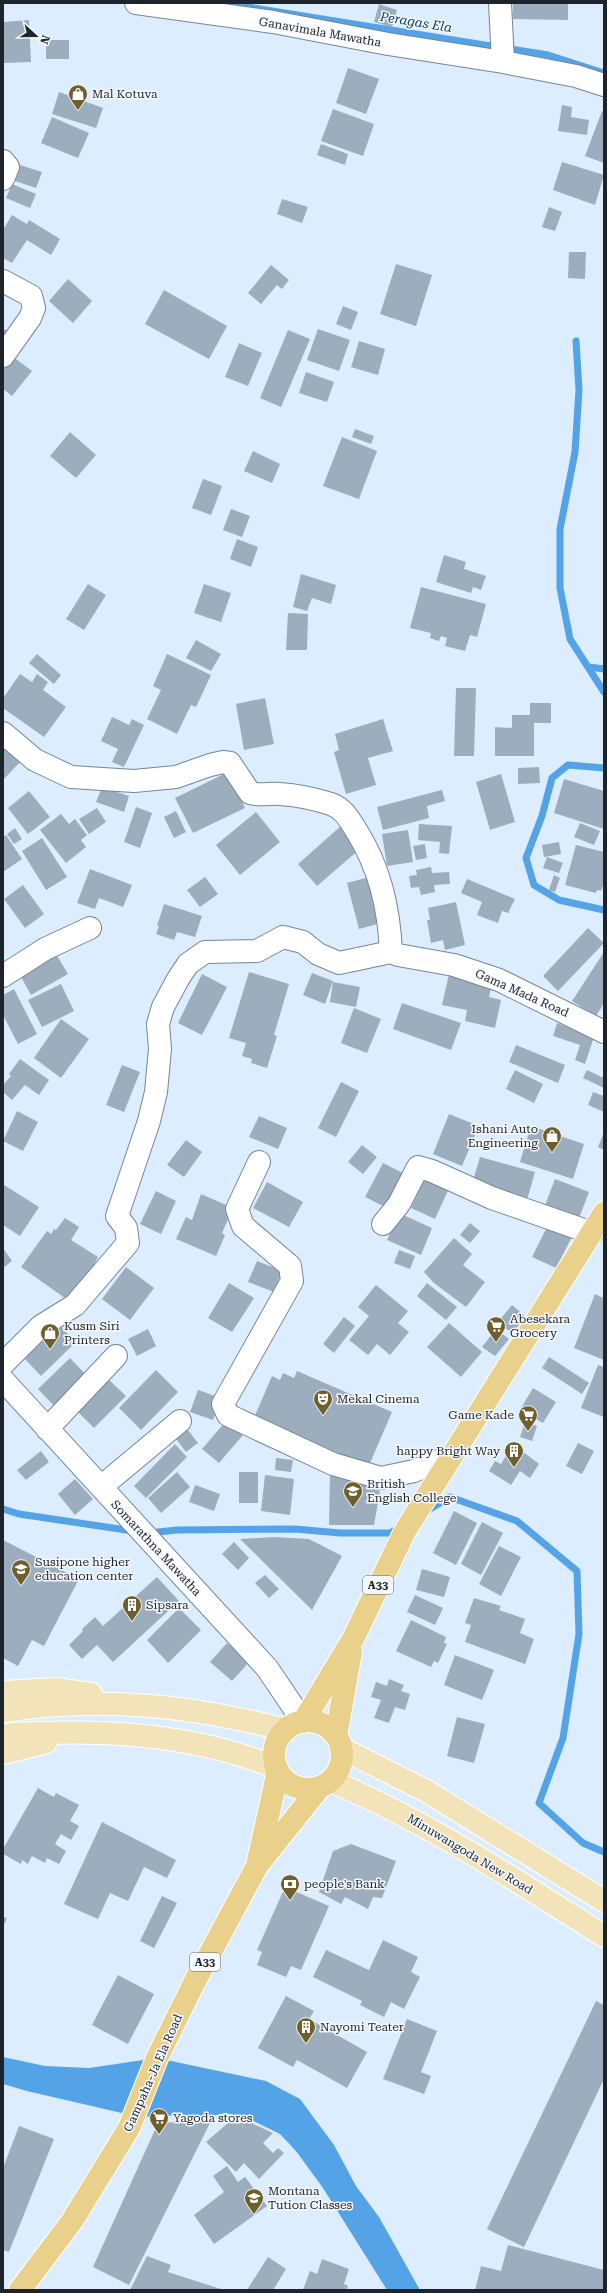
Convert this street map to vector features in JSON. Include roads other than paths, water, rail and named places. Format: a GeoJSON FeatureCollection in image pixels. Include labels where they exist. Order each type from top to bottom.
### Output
{"type":"FeatureCollection","features":[{"type":"Feature","properties":{"kind":"highway","name":"A33"},"geometry":{"type":"LineString","coordinates":[[297,1725],[353,1639],[405,1531],[446,1463],[604,1213]]}},
{"type":"Feature","properties":{"kind":"highway","name":"A33"},"geometry":{"type":"LineString","coordinates":[[338,1742],[353,1639]]}},
{"type":"Feature","properties":{"kind":"highway"},"geometry":{"type":"LineString","coordinates":[[321,1724],[338,1742],[341,1762],[325,1784],[309,1789],[298,1788],[285,1780],[277,1770],[275,1748],[280,1736],[297,1725],[321,1724]]}},
{"type":"Feature","properties":{"kind":"highway","name":"Gampaha-Ja Ela Road"},"geometry":{"type":"LineString","coordinates":[[257,1866],[277,1770]]}},
{"type":"Feature","properties":{"kind":"highway","name":"Gampaha-Ja Ela Road"},"geometry":{"type":"LineString","coordinates":[[20,2290],[72,2221],[129,2128],[157,2058],[194,1983],[257,1866],[325,1784]]}},
{"type":"Feature","properties":{"kind":"main road"},"geometry":{"type":"LineString","coordinates":[[3,1692],[56,1689],[88,1693],[121,1703]]}},
{"type":"Feature","properties":{"kind":"main road"},"geometry":{"type":"LineString","coordinates":[[3,1711],[63,1705],[121,1703],[151,1705],[297,1725]]}},
{"type":"Feature","properties":{"kind":"main road"},"geometry":{"type":"LineString","coordinates":[[3,1735],[69,1732],[124,1733],[186,1741],[245,1755],[277,1770]]}},
{"type":"Feature","properties":{"kind":"main road"},"geometry":{"type":"LineString","coordinates":[[3,1753],[43,1744],[69,1732]]}},
{"type":"Feature","properties":{"kind":"main road"},"geometry":{"type":"LineString","coordinates":[[338,1742],[428,1792],[604,1901]]}},
{"type":"Feature","properties":{"kind":"main road","name":"Minuwangoda New Road"},"geometry":{"type":"LineString","coordinates":[[325,1784],[390,1808],[437,1832],[604,1936]]}},
{"type":"Feature","properties":{"kind":"street","name":"Ganavimala Mawatha"},"geometry":{"type":"LineString","coordinates":[[136,3],[273,22],[380,42],[503,62],[576,76],[604,85]]}},
{"type":"Feature","properties":{"kind":"street"},"geometry":{"type":"LineString","coordinates":[[500,3],[503,62]]}},
{"type":"Feature","properties":{"kind":"street"},"geometry":{"type":"LineString","coordinates":[[3,161],[8,167],[3,179]]}},
{"type":"Feature","properties":{"kind":"street"},"geometry":{"type":"LineString","coordinates":[[3,281],[31,296],[34,308],[30,318],[3,356]]}},
{"type":"Feature","properties":{"kind":"street"},"geometry":{"type":"LineString","coordinates":[[3,733],[35,760],[71,777],[134,780],[155,779],[176,777],[216,764],[230,763],[250,793],[259,796],[278,793],[332,804],[343,809],[369,852],[380,877],[387,909],[392,952],[338,963],[318,954],[303,942],[283,937],[257,951],[205,952],[188,964],[163,1007],[158,1024],[160,1049],[156,1092],[149,1121],[117,1216],[126,1228],[128,1243],[75,1305],[42,1326],[3,1364]]}},
{"type":"Feature","properties":{"kind":"street"},"geometry":{"type":"LineString","coordinates":[[3,976],[45,949],[90,928]]}},
{"type":"Feature","properties":{"kind":"street","name":"Gama Mada Road"},"geometry":{"type":"LineString","coordinates":[[392,952],[398,955],[454,965],[499,980],[604,1032]]}},
{"type":"Feature","properties":{"kind":"street"},"geometry":{"type":"LineString","coordinates":[[259,1162],[237,1209],[243,1226],[290,1266],[292,1281],[223,1404],[228,1415],[333,1464],[381,1478],[446,1463]]}},
{"type":"Feature","properties":{"kind":"street"},"geometry":{"type":"LineString","coordinates":[[383,1224],[398,1204],[418,1167],[432,1171],[513,1206],[592,1233]]}},
{"type":"Feature","properties":{"kind":"street"},"geometry":{"type":"LineString","coordinates":[[47,1429],[116,1356]]}},
{"type":"Feature","properties":{"kind":"street","name":"Somarathna Mawatha"},"geometry":{"type":"LineString","coordinates":[[3,1380],[267,1668],[294,1708],[297,1725]]}},
{"type":"Feature","properties":{"kind":"street"},"geometry":{"type":"LineString","coordinates":[[101,1487],[180,1421]]}},
{"type":"Feature","properties":{"kind":"water"},"geometry":{"type":"Polygon","coordinates":[[[3,2057],[45,2066],[89,2068],[157,2058],[266,2081],[300,2099],[334,2145],[356,2186],[379,2217],[420,2290],[387,2290],[323,2188],[296,2151],[280,2134],[245,2117],[225,2113],[212,2116],[178,2115],[151,2117],[126,2114],[27,2091],[3,2084],[3,2057]]]}},
{"type":"Feature","properties":{"kind":"waterway","name":"Peragas Ela"},"geometry":{"type":"LineString","coordinates":[[223,3],[548,55],[604,73]]}},
{"type":"Feature","properties":{"kind":"waterway"},"geometry":{"type":"LineString","coordinates":[[576,341],[579,390],[575,452],[560,529],[560,588],[570,639],[604,692]]}},
{"type":"Feature","properties":{"kind":"waterway"},"geometry":{"type":"LineString","coordinates":[[589,667],[604,669]]}},
{"type":"Feature","properties":{"kind":"waterway"},"geometry":{"type":"LineString","coordinates":[[604,768],[568,765],[552,778],[542,816],[526,858],[534,885],[559,900],[604,910]]}},
{"type":"Feature","properties":{"kind":"waterway"},"geometry":{"type":"LineString","coordinates":[[425,1512],[450,1497],[517,1521],[577,1571],[579,1634],[563,1738],[539,1803],[583,1843],[604,1852]]}},
{"type":"Feature","properties":{"kind":"waterway"},"geometry":{"type":"LineString","coordinates":[[3,1509],[19,1514],[133,1531]]}},
{"type":"Feature","properties":{"kind":"waterway"},"geometry":{"type":"LineString","coordinates":[[149,1533],[177,1530],[295,1529],[340,1533],[390,1533],[401,1527]]}},
{"type":"Feature","properties":{"kind":"place","name":"Mal Kotuva"},"geometry":{"type":"Point","coordinates":[78,111]}},
{"type":"Feature","properties":{"kind":"place","name":"Ishani Auto Engineering"},"geometry":{"type":"Point","coordinates":[552,1153]}},
{"type":"Feature","properties":{"kind":"place","name":"Abesekara Grocery"},"geometry":{"type":"Point","coordinates":[496,1343]}},
{"type":"Feature","properties":{"kind":"place","name":"Kusm Siri Printers"},"geometry":{"type":"Point","coordinates":[50,1350]}},
{"type":"Feature","properties":{"kind":"place","name":"Mekal Cinema"},"geometry":{"type":"Point","coordinates":[323,1416]}},
{"type":"Feature","properties":{"kind":"place","name":"Game Kade"},"geometry":{"type":"Point","coordinates":[528,1432]}},
{"type":"Feature","properties":{"kind":"place","name":"happy Bright Way"},"geometry":{"type":"Point","coordinates":[514,1468]}},
{"type":"Feature","properties":{"kind":"place","name":"British English College"},"geometry":{"type":"Point","coordinates":[353,1508]}},
{"type":"Feature","properties":{"kind":"place","name":"Susipone higher education center"},"geometry":{"type":"Point","coordinates":[21,1586]}},
{"type":"Feature","properties":{"kind":"place","name":"Sipsara"},"geometry":{"type":"Point","coordinates":[132,1622]}},
{"type":"Feature","properties":{"kind":"place","name":"people's Bank"},"geometry":{"type":"Point","coordinates":[290,1901]}},
{"type":"Feature","properties":{"kind":"place","name":"Nayomi Teater"},"geometry":{"type":"Point","coordinates":[306,2044]}},
{"type":"Feature","properties":{"kind":"place","name":"Yagoda stores"},"geometry":{"type":"Point","coordinates":[159,2135]}},
{"type":"Feature","properties":{"kind":"place","name":"Montana Tution Classes"},"geometry":{"type":"Point","coordinates":[254,2215]}}]}
